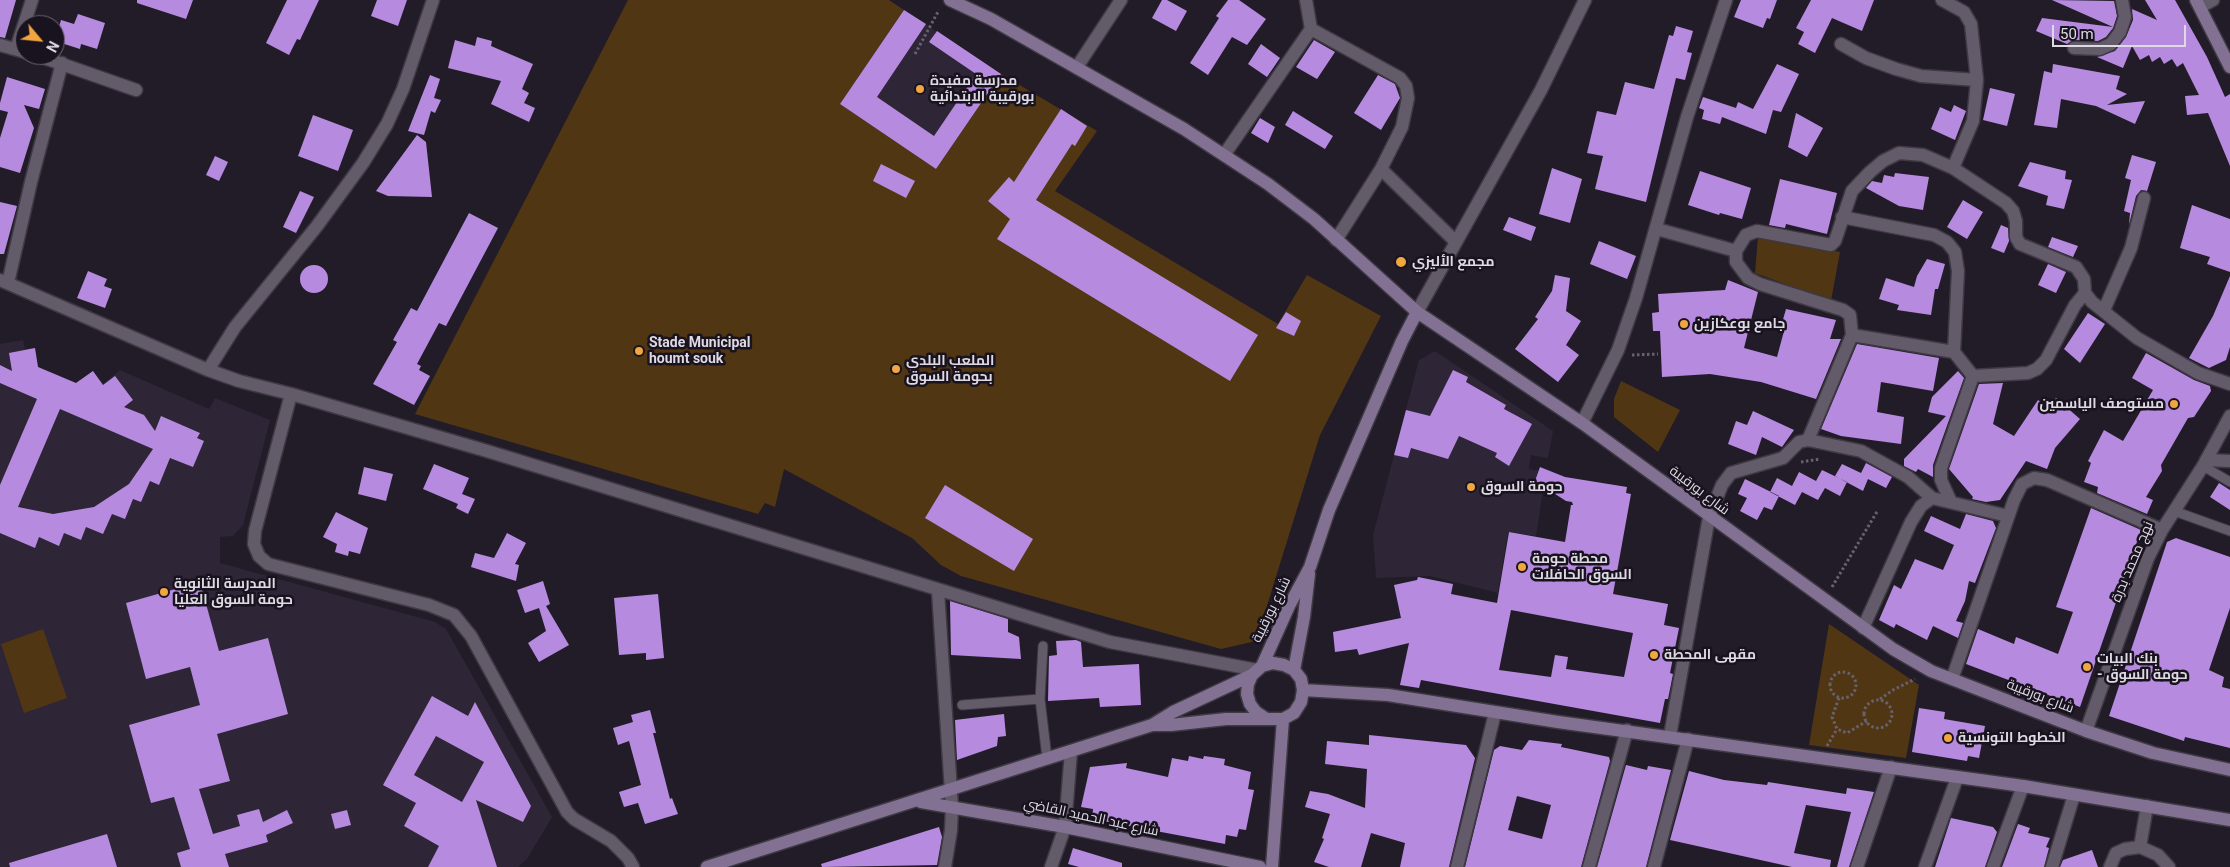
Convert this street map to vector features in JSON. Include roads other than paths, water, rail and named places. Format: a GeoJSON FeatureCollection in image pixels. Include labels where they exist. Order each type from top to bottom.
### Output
{"type":"FeatureCollection","features":[{"type":"Feature","properties":{"kind":"main road"},"geometry":{"type":"LineString","coordinates":[[945,4],[991,19],[1077,67],[1224,155],[1314,219],[1417,312]]}},
{"type":"Feature","properties":{"kind":"main road"},"geometry":{"type":"LineString","coordinates":[[2198,4],[2230,67]]}},
{"type":"Feature","properties":{"kind":"main road","name":"شارع بورقيبة"},"geometry":{"type":"LineString","coordinates":[[1257,670],[1310,567],[1329,510],[1402,341],[1417,312],[1582,423],[1708,517],[1893,649],[1932,671],[2086,731],[2153,753],[2230,770]]}},
{"type":"Feature","properties":{"kind":"main road","name":"شارع بورقيبة"},"geometry":{"type":"LineString","coordinates":[[1294,670],[1304,617],[1310,567]]}},
{"type":"Feature","properties":{"kind":"main road"},"geometry":{"type":"LineString","coordinates":[[707,867],[1152,725],[1173,712],[1273,663],[1284,665],[1294,670],[1300,679],[1303,690],[1301,702],[1294,712],[1283,718],[1152,725]]}},
{"type":"Feature","properties":{"kind":"main road"},"geometry":{"type":"LineString","coordinates":[[1257,670],[1248,684],[1249,699],[1256,712],[1265,718]]}},
{"type":"Feature","properties":{"kind":"main road"},"geometry":{"type":"LineString","coordinates":[[1303,690],[1388,695],[1495,713],[2023,786],[2230,820]]}},
{"type":"Feature","properties":{"kind":"main road"},"geometry":{"type":"LineString","coordinates":[[1272,867],[1283,718]]}},
{"type":"Feature","properties":{"kind":"main road","name":"شارع عبد الحميد القاضي"},"geometry":{"type":"LineString","coordinates":[[916,801],[1064,827],[1260,867]]}},
{"type":"Feature","properties":{"kind":"street"},"geometry":{"type":"LineString","coordinates":[[28,15],[32,0]]}},
{"type":"Feature","properties":{"kind":"street"},"geometry":{"type":"LineString","coordinates":[[208,370],[235,327],[317,226],[363,163],[387,124],[402,89],[432,0]]}},
{"type":"Feature","properties":{"kind":"street"},"geometry":{"type":"LineString","coordinates":[[1077,67],[1121,0]]}},
{"type":"Feature","properties":{"kind":"street"},"geometry":{"type":"LineString","coordinates":[[1224,155],[1311,29],[1306,0]]}},
{"type":"Feature","properties":{"kind":"street"},"geometry":{"type":"LineString","coordinates":[[1417,312],[1536,98],[1585,0]]}},
{"type":"Feature","properties":{"kind":"street"},"geometry":{"type":"LineString","coordinates":[[1582,423],[1618,350],[1657,229],[1687,117],[1726,0]]}},
{"type":"Feature","properties":{"kind":"street"},"geometry":{"type":"LineString","coordinates":[[1942,0],[1964,12],[1972,24],[1977,80],[1972,121],[1953,168]]}},
{"type":"Feature","properties":{"kind":"street"},"geometry":{"type":"LineString","coordinates":[[2074,48],[2100,49],[2111,44],[2120,32],[2125,18],[2122,0]]}},
{"type":"Feature","properties":{"kind":"street"},"geometry":{"type":"LineString","coordinates":[[2198,4],[2213,0]]}},
{"type":"Feature","properties":{"kind":"street"},"geometry":{"type":"LineString","coordinates":[[1311,29],[1400,78],[1406,86],[1408,98],[1402,127],[1381,169],[1336,240]]}},
{"type":"Feature","properties":{"kind":"street"},"geometry":{"type":"LineString","coordinates":[[1841,44],[1866,58],[1904,72],[1921,76],[1977,80]]}},
{"type":"Feature","properties":{"kind":"street"},"geometry":{"type":"LineString","coordinates":[[0,45],[15,49]]}},
{"type":"Feature","properties":{"kind":"street"},"geometry":{"type":"LineString","coordinates":[[65,64],[136,90]]}},
{"type":"Feature","properties":{"kind":"street"},"geometry":{"type":"LineString","coordinates":[[61,65],[4,282],[208,370],[487,452],[1110,642],[1257,670]]}},
{"type":"Feature","properties":{"kind":"street"},"geometry":{"type":"LineString","coordinates":[[1808,440],[1852,335],[1850,316],[1843,310],[1754,281],[1740,270],[1736,262],[1736,250],[1746,235],[1757,231],[1831,244],[1835,241],[1852,191],[1877,167],[1899,153],[1923,155],[1953,168],[2006,203],[2013,210],[2016,221],[2016,236],[2020,244],[2076,268],[2084,279],[2085,292],[2076,304],[2046,360],[2037,369],[2028,373],[1973,376]]}},
{"type":"Feature","properties":{"kind":"street"},"geometry":{"type":"LineString","coordinates":[[1381,169],[1455,242]]}},
{"type":"Feature","properties":{"kind":"street"},"geometry":{"type":"LineString","coordinates":[[2104,310],[2131,248],[2144,198]]}},
{"type":"Feature","properties":{"kind":"street"},"geometry":{"type":"LineString","coordinates":[[1842,217],[1934,235],[1947,242],[1955,252],[1958,271],[1954,352],[1973,376]]}},
{"type":"Feature","properties":{"kind":"street"},"geometry":{"type":"LineString","coordinates":[[1657,229],[1736,250]]}},
{"type":"Feature","properties":{"kind":"street"},"geometry":{"type":"LineString","coordinates":[[2085,292],[2137,338],[2198,373],[2230,384]]}},
{"type":"Feature","properties":{"kind":"street"},"geometry":{"type":"LineString","coordinates":[[1852,335],[1954,352]]}},
{"type":"Feature","properties":{"kind":"street"},"geometry":{"type":"LineString","coordinates":[[1951,502],[1941,480],[1941,468],[1973,376]]}},
{"type":"Feature","properties":{"kind":"street"},"geometry":{"type":"LineString","coordinates":[[291,394],[255,531],[254,544],[259,556],[268,564],[436,607],[454,615],[464,624],[471,636],[567,812],[574,819],[611,841],[628,858],[633,867]]}},
{"type":"Feature","properties":{"kind":"street","name":"نهج محمد بدرة"},"geometry":{"type":"LineString","coordinates":[[2086,731],[2136,588],[2162,530],[2205,463],[2230,416]]}},
{"type":"Feature","properties":{"kind":"street"},"geometry":{"type":"LineString","coordinates":[[1670,736],[1708,517],[1722,485],[1731,473],[1783,458],[1799,442],[1808,440],[1861,451],[1908,477],[1932,498],[2008,516]]}},
{"type":"Feature","properties":{"kind":"street"},"geometry":{"type":"LineString","coordinates":[[2205,463],[2230,461]]}},
{"type":"Feature","properties":{"kind":"street"},"geometry":{"type":"LineString","coordinates":[[1952,679],[2008,516],[2022,484],[2034,478],[2047,480],[2162,530]]}},
{"type":"Feature","properties":{"kind":"street"},"geometry":{"type":"LineString","coordinates":[[1863,628],[1911,522],[1921,506],[1932,498]]}},
{"type":"Feature","properties":{"kind":"street"},"geometry":{"type":"LineString","coordinates":[[938,590],[949,791],[952,807],[951,830],[945,867]]}},
{"type":"Feature","properties":{"kind":"street"},"geometry":{"type":"LineString","coordinates":[[1457,867],[1495,713]]}},
{"type":"Feature","properties":{"kind":"street"},"geometry":{"type":"LineString","coordinates":[[1589,867],[1627,730]]}},
{"type":"Feature","properties":{"kind":"street"},"geometry":{"type":"LineString","coordinates":[[1654,867],[1688,739]]}},
{"type":"Feature","properties":{"kind":"street"},"geometry":{"type":"LineString","coordinates":[[1051,867],[1064,827],[1071,751]]}},
{"type":"Feature","properties":{"kind":"street"},"geometry":{"type":"LineString","coordinates":[[1857,867],[1891,767]]}},
{"type":"Feature","properties":{"kind":"street"},"geometry":{"type":"LineString","coordinates":[[1925,867],[1957,778]]}},
{"type":"Feature","properties":{"kind":"street"},"geometry":{"type":"LineString","coordinates":[[1993,867],[2023,786]]}},
{"type":"Feature","properties":{"kind":"street"},"geometry":{"type":"LineString","coordinates":[[2052,867],[2074,795]]}},
{"type":"Feature","properties":{"kind":"street"},"geometry":{"type":"LineString","coordinates":[[2140,846],[2147,806]]}},
{"type":"Feature","properties":{"kind":"street"},"geometry":{"type":"LineString","coordinates":[[2110,867],[2116,854],[2125,849],[2140,846],[2158,855],[2169,867]]}},
{"type":"Feature","properties":{"kind":"lane"},"geometry":{"type":"LineString","coordinates":[[2205,463],[2230,482]]}},
{"type":"Feature","properties":{"kind":"lane"},"geometry":{"type":"LineString","coordinates":[[2174,511],[2230,531]]}},
{"type":"Feature","properties":{"kind":"lane"},"geometry":{"type":"LineString","coordinates":[[1043,646],[1040,698],[1047,758]]}},
{"type":"Feature","properties":{"kind":"lane"},"geometry":{"type":"LineString","coordinates":[[962,705],[1040,698]]}},
{"type":"Feature","properties":{"kind":"place","name":"مدرسة مفيدة بورقيبة الابتدائية"},"geometry":{"type":"Point","coordinates":[920,89]}},
{"type":"Feature","properties":{"kind":"place","name":"مجمع الأليزي"},"geometry":{"type":"Point","coordinates":[1401,262]}},
{"type":"Feature","properties":{"kind":"place","name":"جامع بوعكازين"},"geometry":{"type":"Point","coordinates":[1684,324]}},
{"type":"Feature","properties":{"kind":"place","name":"Stade Municipal houmt souk"},"geometry":{"type":"Point","coordinates":[639,351]}},
{"type":"Feature","properties":{"kind":"place","name":"الملعب البلدي بحومة السوق"},"geometry":{"type":"Point","coordinates":[896,369]}},
{"type":"Feature","properties":{"kind":"place","name":"مستوصف الياسمين"},"geometry":{"type":"Point","coordinates":[2174,404]}},
{"type":"Feature","properties":{"kind":"place","name":"حومة السوق"},"geometry":{"type":"Point","coordinates":[1471,487]}},
{"type":"Feature","properties":{"kind":"place","name":"محطة حومة السوق الحافلات"},"geometry":{"type":"Point","coordinates":[1522,567]}},
{"type":"Feature","properties":{"kind":"place","name":"المدرسة الثانوية حومة السوق العليا"},"geometry":{"type":"Point","coordinates":[164,592]}},
{"type":"Feature","properties":{"kind":"place","name":"مقهى المحطة"},"geometry":{"type":"Point","coordinates":[1654,655]}},
{"type":"Feature","properties":{"kind":"place","name":"بنك البيات - حومة السوق"},"geometry":{"type":"Point","coordinates":[2087,667]}},
{"type":"Feature","properties":{"kind":"place","name":"الخطوط التونسية"},"geometry":{"type":"Point","coordinates":[1948,738]}}]}
